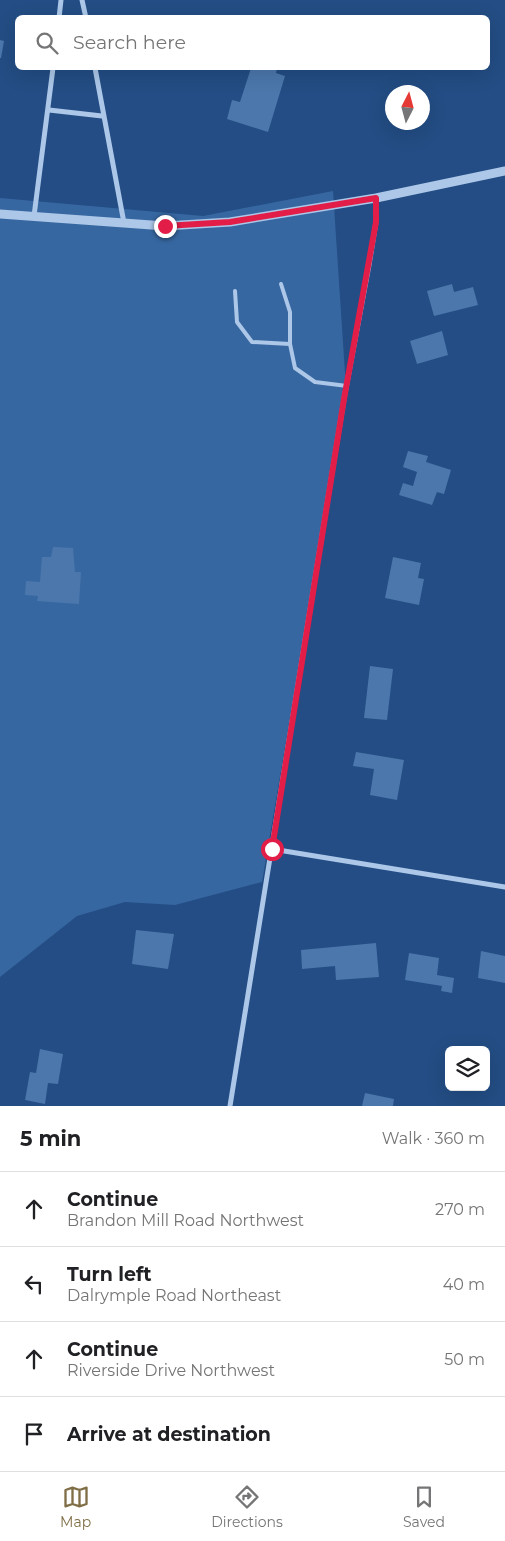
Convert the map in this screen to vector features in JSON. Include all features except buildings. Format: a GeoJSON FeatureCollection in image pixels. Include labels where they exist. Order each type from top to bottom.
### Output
{"type":"FeatureCollection","features":[{"type":"Feature","properties":{"kind":"street"},"geometry":{"type":"LineString","coordinates":[[59,15],[61,0]]}},
{"type":"Feature","properties":{"kind":"street"},"geometry":{"type":"LineString","coordinates":[[82,0],[85,15]]}},
{"type":"Feature","properties":{"kind":"street"},"geometry":{"type":"LineString","coordinates":[[34,216],[53,70]]}},
{"type":"Feature","properties":{"kind":"street"},"geometry":{"type":"LineString","coordinates":[[95,70],[102,116],[124,224]]}},
{"type":"Feature","properties":{"kind":"street"},"geometry":{"type":"LineString","coordinates":[[49,110],[102,116]]}},
{"type":"Feature","properties":{"kind":"street"},"geometry":{"type":"LineString","coordinates":[[0,214],[124,224],[200,225],[376,198],[505,171]]}},
{"type":"Feature","properties":{"kind":"street"},"geometry":{"type":"LineString","coordinates":[[230,1106],[347,386],[376,222],[376,198]]}},
{"type":"Feature","properties":{"kind":"street"},"geometry":{"type":"LineString","coordinates":[[272,849],[505,887]]}},
{"type":"Feature","properties":{"kind":"lane"},"geometry":{"type":"LineString","coordinates":[[281,284],[290,312],[290,344],[295,368],[315,382],[347,386]]}},
{"type":"Feature","properties":{"kind":"lane"},"geometry":{"type":"LineString","coordinates":[[235,291],[237,322],[252,342],[290,344]]}},
{"type":"Feature","properties":{"kind":"shaded area"},"geometry":{"type":"Polygon","coordinates":[[[333,191],[346,388],[262,882],[175,905],[125,902],[77,916],[0,977],[0,198],[203,216],[333,191]]]}},
{"type":"Feature","properties":{"kind":"route"},"geometry":{"type":"LineString","coordinates":[[165,226],[200,225],[268,217],[376,198],[376,222],[344,399],[272,849]]}}]}
